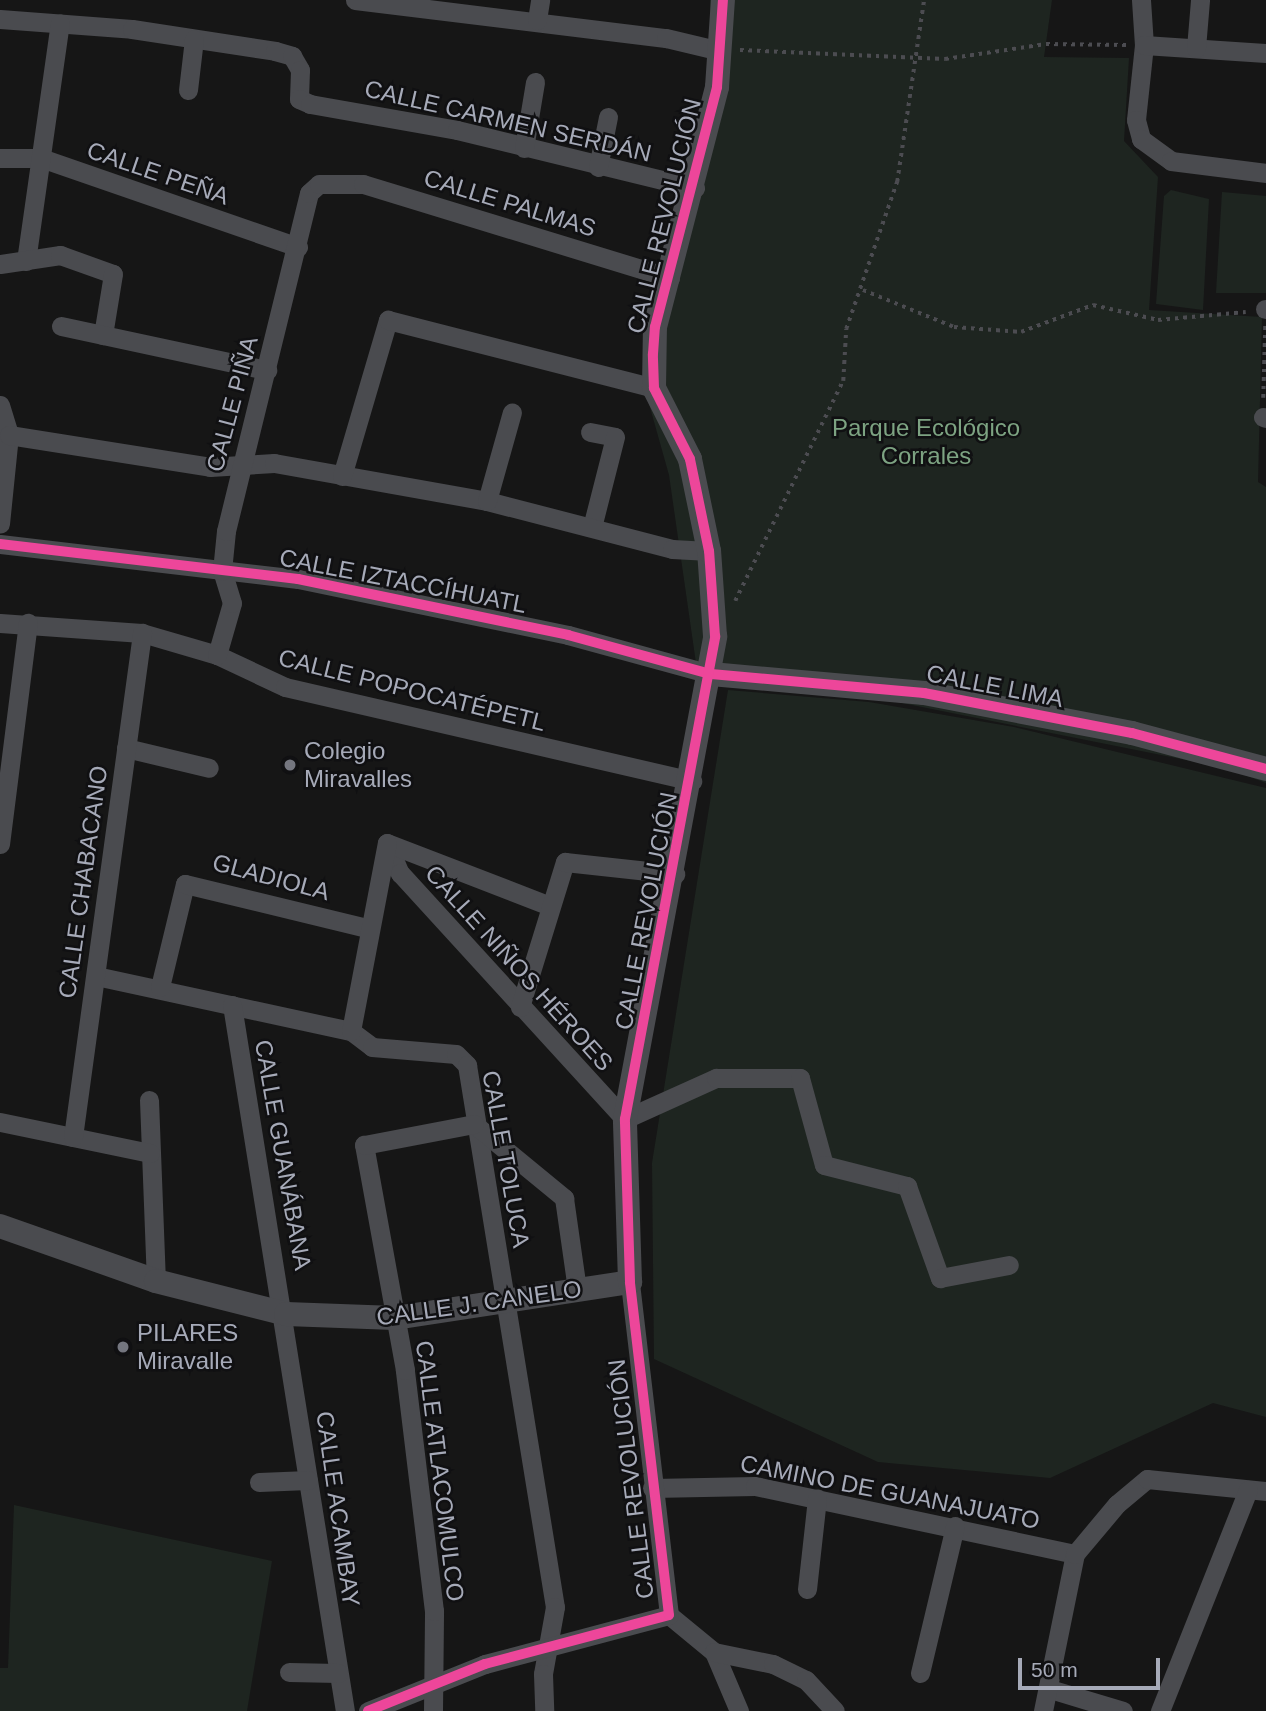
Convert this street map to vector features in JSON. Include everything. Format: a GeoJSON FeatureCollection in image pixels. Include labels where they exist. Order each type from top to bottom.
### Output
{"type":"FeatureCollection","features":[{"type":"Feature","properties":{"kind":"street"},"geometry":{"type":"LineString","coordinates":[[355,0],[537,20],[720,51]]}},
{"type":"Feature","properties":{"kind":"street"},"geometry":{"type":"LineString","coordinates":[[537,20],[540,0]]}},
{"type":"Feature","properties":{"kind":"street","name":"CALLE REVOLUCIÓN"},"geometry":{"type":"LineString","coordinates":[[368,1711],[437,1680],[668,1615],[630,1282],[625,1119],[675,874],[715,636],[709,551],[690,459],[654,388],[655,327],[695,188],[720,51],[723,0]]}},
{"type":"Feature","properties":{"kind":"street"},"geometry":{"type":"LineString","coordinates":[[1141,0],[1144,45],[1136,120],[1141,139],[1171,161],[1266,173]]}},
{"type":"Feature","properties":{"kind":"street"},"geometry":{"type":"LineString","coordinates":[[1196,48],[1200,0]]}},
{"type":"Feature","properties":{"kind":"street"},"geometry":{"type":"LineString","coordinates":[[0,19],[60,23],[194,39],[188,90]]}},
{"type":"Feature","properties":{"kind":"street"},"geometry":{"type":"LineString","coordinates":[[26,261],[60,23]]}},
{"type":"Feature","properties":{"kind":"street","name":"CALLE CARMEN SERDÁN"},"geometry":{"type":"LineString","coordinates":[[194,39],[292,56],[300,69],[299,99],[310,104],[524,148],[695,188]]}},
{"type":"Feature","properties":{"kind":"street"},"geometry":{"type":"LineString","coordinates":[[1144,45],[1266,53]]}},
{"type":"Feature","properties":{"kind":"street"},"geometry":{"type":"LineString","coordinates":[[524,148],[535,82]]}},
{"type":"Feature","properties":{"kind":"street"},"geometry":{"type":"LineString","coordinates":[[598,167],[608,117]]}},
{"type":"Feature","properties":{"kind":"street","name":"CALLE PEÑA"},"geometry":{"type":"LineString","coordinates":[[0,158],[41,158],[298,247]]}},
{"type":"Feature","properties":{"kind":"street","name":"CALLE PIÑA"},"geometry":{"type":"LineString","coordinates":[[217,655],[232,603],[222,571],[240,467],[298,247],[309,193],[334,180]]}},
{"type":"Feature","properties":{"kind":"street","name":"CALLE PALMAS"},"geometry":{"type":"LineString","coordinates":[[334,180],[670,278]]}},
{"type":"Feature","properties":{"kind":"street"},"geometry":{"type":"LineString","coordinates":[[0,264],[60,255],[113,274],[103,335]]}},
{"type":"Feature","properties":{"kind":"street"},"geometry":{"type":"LineString","coordinates":[[342,476],[388,320],[654,388]]}},
{"type":"Feature","properties":{"kind":"street"},"geometry":{"type":"LineString","coordinates":[[61,326],[267,370]]}},
{"type":"Feature","properties":{"kind":"street"},"geometry":{"type":"LineString","coordinates":[[0,405],[9,435],[1,516]]}},
{"type":"Feature","properties":{"kind":"street"},"geometry":{"type":"LineString","coordinates":[[487,501],[512,412]]}},
{"type":"Feature","properties":{"kind":"street"},"geometry":{"type":"LineString","coordinates":[[590,432],[615,437],[592,527]]}},
{"type":"Feature","properties":{"kind":"street"},"geometry":{"type":"LineString","coordinates":[[9,435],[240,467],[274,463],[487,501],[672,549],[709,551]]}},
{"type":"Feature","properties":{"kind":"street","name":"CALLE IZTACCÍHUATL"},"geometry":{"type":"LineString","coordinates":[[0,544],[298,579],[568,635],[710,674]]}},
{"type":"Feature","properties":{"kind":"street","name":"CALLE POPOCATÉPETL"},"geometry":{"type":"LineString","coordinates":[[0,623],[142,633],[217,655],[285,687],[692,781]]}},
{"type":"Feature","properties":{"kind":"street"},"geometry":{"type":"LineString","coordinates":[[0,844],[28,623]]}},
{"type":"Feature","properties":{"kind":"street","name":"CALLE CHABACANO"},"geometry":{"type":"LineString","coordinates":[[73,1137],[142,633]]}},
{"type":"Feature","properties":{"kind":"street","name":"CALLE LIMA"},"geometry":{"type":"LineString","coordinates":[[710,674],[923,693],[1132,733],[1266,769]]}},
{"type":"Feature","properties":{"kind":"street"},"geometry":{"type":"LineString","coordinates":[[126,748],[209,768]]}},
{"type":"Feature","properties":{"kind":"street"},"geometry":{"type":"LineString","coordinates":[[351,1031],[367,928],[387,843],[548,905]]}},
{"type":"Feature","properties":{"kind":"street","name":"CALLE NIÑOS HÉROES"},"geometry":{"type":"LineString","coordinates":[[387,843],[400,873],[625,1119]]}},
{"type":"Feature","properties":{"kind":"street"},"geometry":{"type":"LineString","coordinates":[[520,1007],[558,870],[576,861],[675,874]]}},
{"type":"Feature","properties":{"kind":"street","name":"GLADIOLA"},"geometry":{"type":"LineString","coordinates":[[160,987],[185,884],[367,928]]}},
{"type":"Feature","properties":{"kind":"street","name":"CALLE TOLUCA"},"geometry":{"type":"LineString","coordinates":[[96,976],[160,987],[351,1031],[372,1047],[456,1054],[467,1065],[474,1124],[506,1300],[555,1607],[553,1646],[543,1674],[544,1711]]}},
{"type":"Feature","properties":{"kind":"street","name":"CALLE GUANÁBANA"},"geometry":{"type":"LineString","coordinates":[[232,1005],[286,1314]]}},
{"type":"Feature","properties":{"kind":"street"},"geometry":{"type":"LineString","coordinates":[[625,1119],[716,1078],[800,1078],[824,1165],[907,1186],[940,1278],[1009,1265]]}},
{"type":"Feature","properties":{"kind":"street"},"geometry":{"type":"LineString","coordinates":[[149,1100],[156,1281]]}},
{"type":"Feature","properties":{"kind":"street"},"geometry":{"type":"LineString","coordinates":[[0,1122],[150,1153]]}},
{"type":"Feature","properties":{"kind":"street"},"geometry":{"type":"LineString","coordinates":[[474,1124],[564,1198],[577,1289]]}},
{"type":"Feature","properties":{"kind":"street","name":"CALLE ATLACOMULCO"},"geometry":{"type":"LineString","coordinates":[[433,1711],[437,1680],[434,1611],[395,1318],[364,1145],[474,1124]]}},
{"type":"Feature","properties":{"kind":"street","name":"CALLE J. CANELO"},"geometry":{"type":"LineString","coordinates":[[0,1226],[156,1281],[286,1314],[395,1318],[630,1282]]}},
{"type":"Feature","properties":{"kind":"street","name":"CALLE ACAMBAY"},"geometry":{"type":"LineString","coordinates":[[286,1314],[308,1480],[345,1711]]}},
{"type":"Feature","properties":{"kind":"street"},"geometry":{"type":"LineString","coordinates":[[1043,1711],[1050,1689],[1075,1554],[1147,1479],[1257,1491],[1160,1711]]}},
{"type":"Feature","properties":{"kind":"street"},"geometry":{"type":"LineString","coordinates":[[259,1482],[308,1480]]}},
{"type":"Feature","properties":{"kind":"street","name":"CAMINO DE GUANAJUATO"},"geometry":{"type":"LineString","coordinates":[[652,1488],[755,1486],[955,1526],[1075,1554]]}},
{"type":"Feature","properties":{"kind":"street"},"geometry":{"type":"LineString","coordinates":[[807,1589],[817,1499]]}},
{"type":"Feature","properties":{"kind":"street"},"geometry":{"type":"LineString","coordinates":[[920,1673],[955,1526]]}},
{"type":"Feature","properties":{"kind":"street"},"geometry":{"type":"LineString","coordinates":[[668,1615],[714,1652],[774,1664],[806,1680],[835,1711]]}},
{"type":"Feature","properties":{"kind":"street"},"geometry":{"type":"LineString","coordinates":[[714,1652],[738,1711]]}},
{"type":"Feature","properties":{"kind":"street"},"geometry":{"type":"LineString","coordinates":[[289,1672],[338,1674]]}},
{"type":"Feature","properties":{"kind":"street"},"geometry":{"type":"LineString","coordinates":[[1050,1689],[1123,1711]]}},
{"type":"Feature","properties":{"kind":"path"},"geometry":{"type":"LineString","coordinates":[[715,636],[843,381],[846,329],[863,290],[897,182],[924,0]]}},
{"type":"Feature","properties":{"kind":"path"},"geometry":{"type":"LineString","coordinates":[[720,51],[820,49],[914,58],[1046,44],[1144,45]]}},
{"type":"Feature","properties":{"kind":"path"},"geometry":{"type":"LineString","coordinates":[[863,290],[954,327],[1021,332],[1093,305],[1158,320],[1266,309],[1264,418]]}},
{"type":"Feature","properties":{"kind":"green space","name":"Parque Ecológico Corrales"},"geometry":{"type":"Polygon","coordinates":[[[710,0],[1052,0],[1044,57],[1129,58],[1124,141],[1158,177],[1149,310],[1262,317],[1258,482],[1266,487],[1266,783],[1226,768],[827,688],[698,677],[669,475],[644,386],[711,57],[710,0]]]}},
{"type":"Feature","properties":{"kind":"green space"},"geometry":{"type":"Polygon","coordinates":[[[1171,190],[1209,199],[1203,310],[1156,304],[1164,196],[1171,190]]]}},
{"type":"Feature","properties":{"kind":"green space"},"geometry":{"type":"Polygon","coordinates":[[[1222,192],[1266,196],[1266,293],[1216,293],[1222,192]]]}},
{"type":"Feature","properties":{"kind":"green space"},"geometry":{"type":"Polygon","coordinates":[[[728,690],[869,702],[1014,727],[1266,788],[1266,1417],[1213,1403],[1050,1478],[878,1462],[654,1359],[652,1163],[728,690]]]}},
{"type":"Feature","properties":{"kind":"green space"},"geometry":{"type":"Polygon","coordinates":[[[14,1505],[272,1561],[247,1711],[0,1711],[0,1668],[8,1668],[14,1505]]]}},
{"type":"Feature","properties":{"kind":"cycle path"},"geometry":{"type":"LineString","coordinates":[[368,1711],[485,1664],[669,1615],[630,1282],[625,1119],[715,636],[709,551],[690,459],[654,388],[653,354],[655,327],[717,87],[723,0]]}},
{"type":"Feature","properties":{"kind":"cycle path"},"geometry":{"type":"LineString","coordinates":[[0,544],[298,579],[568,635],[711,674],[924,693],[1132,733],[1266,769]]}},
{"type":"Feature","properties":{"kind":"place","name":"Colegio Miravalles"},"geometry":{"type":"Point","coordinates":[290,765]}},
{"type":"Feature","properties":{"kind":"place","name":"PILARES Miravalle"},"geometry":{"type":"Point","coordinates":[123,1347]}}]}
